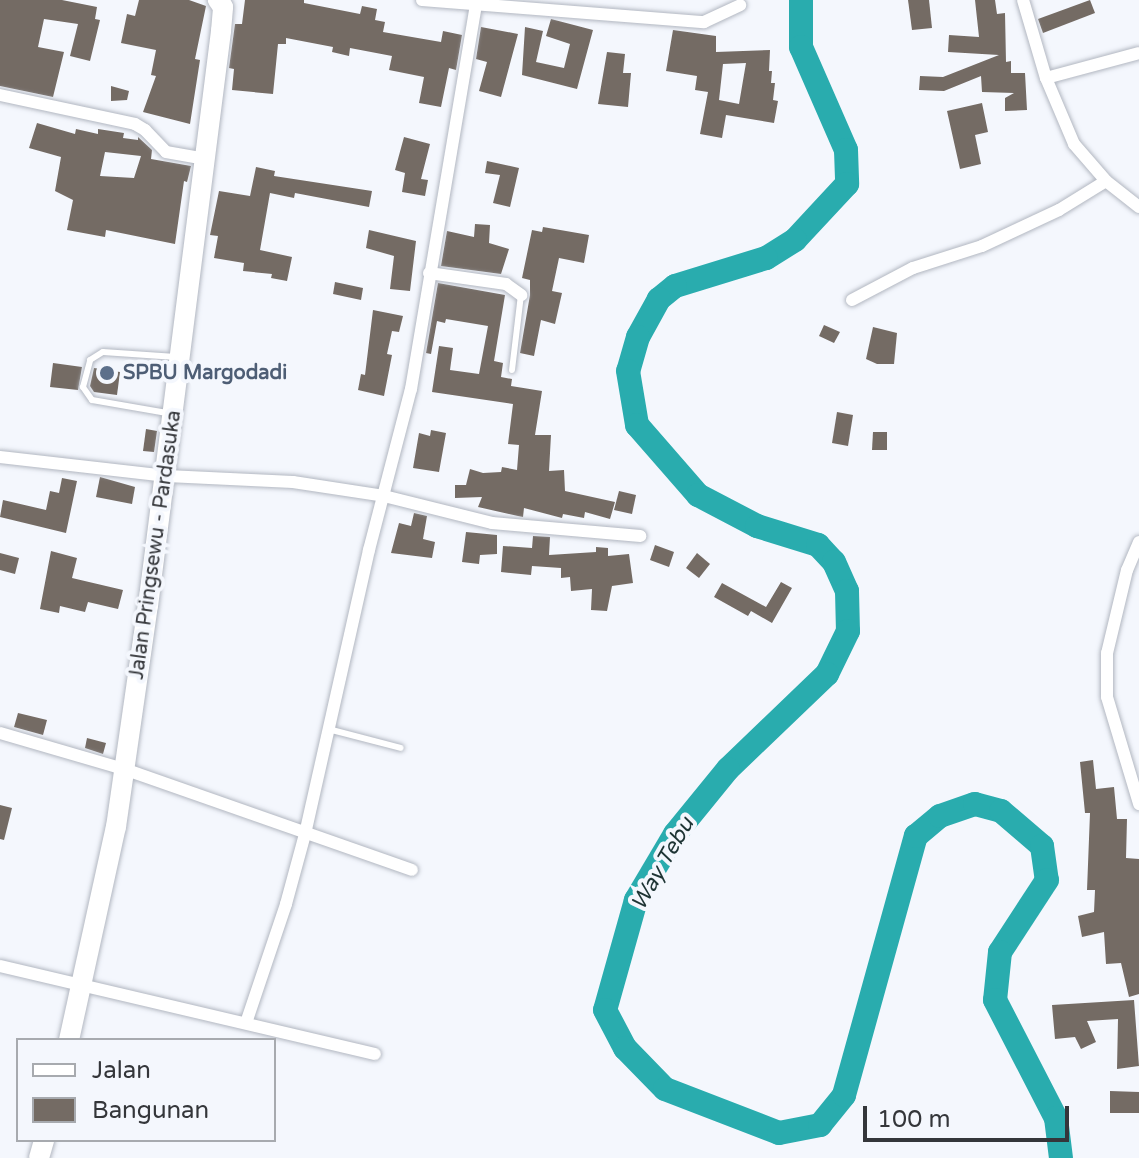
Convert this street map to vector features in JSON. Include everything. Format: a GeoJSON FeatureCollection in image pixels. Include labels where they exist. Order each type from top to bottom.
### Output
{"type":"FeatureCollection","features":[{"type":"Feature","properties":{"kind":"main road","name":"Jalan Pringsewu - Pardasuka"},"geometry":{"type":"LineString","coordinates":[[70,1038],[84,985],[124,769],[167,476],[221,31],[223,7],[218,0]]}},
{"type":"Feature","properties":{"kind":"street"},"geometry":{"type":"LineString","coordinates":[[422,0],[551,6],[704,22],[740,5]]}},
{"type":"Feature","properties":{"kind":"street"},"geometry":{"type":"LineString","coordinates":[[1023,0],[1046,78],[1074,144],[1106,181],[1139,207]]}},
{"type":"Feature","properties":{"kind":"street"},"geometry":{"type":"LineString","coordinates":[[246,1023],[286,904],[305,834],[411,389],[476,3]]}},
{"type":"Feature","properties":{"kind":"street"},"geometry":{"type":"LineString","coordinates":[[1046,78],[1139,53]]}},
{"type":"Feature","properties":{"kind":"street"},"geometry":{"type":"LineString","coordinates":[[0,95],[135,124],[166,152],[204,159]]}},
{"type":"Feature","properties":{"kind":"street"},"geometry":{"type":"LineString","coordinates":[[852,300],[913,268],[995,240],[1059,210],[1106,181]]}},
{"type":"Feature","properties":{"kind":"street"},"geometry":{"type":"LineString","coordinates":[[429,273],[506,284],[521,295]]}},
{"type":"Feature","properties":{"kind":"street"},"geometry":{"type":"LineString","coordinates":[[0,457],[167,476],[293,482],[384,496],[492,523],[640,536]]}},
{"type":"Feature","properties":{"kind":"street"},"geometry":{"type":"LineString","coordinates":[[1139,542],[1127,570],[1107,653],[1107,697],[1139,804]]}},
{"type":"Feature","properties":{"kind":"street"},"geometry":{"type":"LineString","coordinates":[[0,733],[124,769],[412,870]]}},
{"type":"Feature","properties":{"kind":"street"},"geometry":{"type":"LineString","coordinates":[[0,966],[375,1054]]}},
{"type":"Feature","properties":{"kind":"lane"},"geometry":{"type":"LineString","coordinates":[[512,370],[521,295]]}},
{"type":"Feature","properties":{"kind":"lane"},"geometry":{"type":"LineString","coordinates":[[175,414],[92,400],[83,387],[90,360],[103,352],[181,357]]}},
{"type":"Feature","properties":{"kind":"lane"},"geometry":{"type":"LineString","coordinates":[[328,729],[401,748]]}},
{"type":"Feature","properties":{"kind":"building"},"geometry":{"type":"Polygon","coordinates":[[[0,0],[62,0],[97,7],[95,19],[100,20],[90,61],[70,56],[78,24],[44,19],[38,47],[64,52],[53,97],[0,86],[0,0]]]}},
{"type":"Feature","properties":{"kind":"building"},"geometry":{"type":"Polygon","coordinates":[[[139,0],[189,0],[206,6],[195,59],[200,60],[190,124],[143,112],[156,76],[151,75],[156,50],[121,43],[127,14],[135,16],[139,0]]]}},
{"type":"Feature","properties":{"kind":"building"},"geometry":{"type":"Polygon","coordinates":[[[245,0],[304,0],[304,3],[360,14],[362,6],[377,9],[375,20],[385,22],[383,32],[441,42],[443,31],[462,35],[456,70],[449,68],[441,107],[419,103],[424,77],[389,70],[392,56],[350,48],[349,56],[332,52],[333,47],[286,38],[286,44],[278,44],[273,94],[232,90],[234,69],[229,68],[235,24],[242,24],[245,0]]]}},
{"type":"Feature","properties":{"kind":"building"},"geometry":{"type":"Polygon","coordinates":[[[908,0],[929,0],[932,28],[912,30],[908,0]]]}},
{"type":"Feature","properties":{"kind":"building"},"geometry":{"type":"Polygon","coordinates":[[[975,0],[995,0],[997,14],[1005,13],[1006,62],[1011,61],[1011,73],[1025,73],[1027,110],[1005,111],[1005,98],[1014,93],[982,92],[981,76],[944,91],[919,90],[920,76],[943,77],[999,55],[948,52],[949,35],[979,37],[975,0]]]}},
{"type":"Feature","properties":{"kind":"building"},"geometry":{"type":"Polygon","coordinates":[[[1090,0],[1095,13],[1043,33],[1038,19],[1090,0]]]}},
{"type":"Feature","properties":{"kind":"building"},"geometry":{"type":"Polygon","coordinates":[[[551,19],[593,30],[577,89],[522,75],[525,27],[543,31],[536,62],[564,68],[570,44],[546,36],[551,19]]]}},
{"type":"Feature","properties":{"kind":"building"},"geometry":{"type":"Polygon","coordinates":[[[481,27],[518,34],[501,97],[479,91],[487,62],[476,59],[481,27]]]}},
{"type":"Feature","properties":{"kind":"building"},"geometry":{"type":"Polygon","coordinates":[[[673,30],[716,36],[716,52],[770,50],[769,71],[772,71],[771,83],[775,83],[773,100],[778,101],[774,123],[726,115],[722,138],[700,134],[708,92],[695,90],[697,76],[666,71],[673,30]],[[746,63],[723,64],[719,100],[739,104],[746,63]]]}},
{"type":"Feature","properties":{"kind":"building"},"geometry":{"type":"Polygon","coordinates":[[[607,52],[625,54],[623,73],[631,73],[628,107],[598,104],[607,52]]]}},
{"type":"Feature","properties":{"kind":"building"},"geometry":{"type":"Polygon","coordinates":[[[111,86],[129,91],[127,100],[111,101],[111,86]]]}},
{"type":"Feature","properties":{"kind":"building"},"geometry":{"type":"Polygon","coordinates":[[[982,103],[988,132],[975,135],[981,164],[960,169],[947,111],[982,103]]]}},
{"type":"Feature","properties":{"kind":"building"},"geometry":{"type":"Polygon","coordinates":[[[37,123],[75,134],[76,129],[98,134],[98,129],[124,133],[123,138],[138,140],[138,137],[152,150],[151,159],[191,166],[187,182],[184,181],[175,244],[106,230],[105,237],[67,230],[73,200],[55,191],[61,157],[29,148],[37,123]],[[105,152],[100,176],[134,178],[141,156],[105,152]]]}},
{"type":"Feature","properties":{"kind":"building"},"geometry":{"type":"Polygon","coordinates":[[[404,137],[430,144],[421,179],[428,180],[425,196],[402,192],[405,173],[395,170],[404,137]]]}},
{"type":"Feature","properties":{"kind":"building"},"geometry":{"type":"Polygon","coordinates":[[[487,161],[519,168],[510,207],[493,203],[500,175],[485,173],[487,161]]]}},
{"type":"Feature","properties":{"kind":"building"},"geometry":{"type":"Polygon","coordinates":[[[256,167],[275,171],[274,176],[372,191],[369,207],[295,193],[294,198],[270,193],[260,250],[292,257],[287,281],[271,278],[272,274],[243,271],[244,263],[214,258],[218,236],[210,235],[219,191],[250,196],[256,167]]]}},
{"type":"Feature","properties":{"kind":"building"},"geometry":{"type":"Polygon","coordinates":[[[475,224],[490,225],[489,243],[509,249],[501,274],[441,266],[447,231],[474,237],[475,224]]]}},
{"type":"Feature","properties":{"kind":"building"},"geometry":{"type":"Polygon","coordinates":[[[543,227],[589,235],[584,263],[559,258],[552,291],[562,293],[555,324],[541,320],[534,356],[520,353],[530,295],[530,280],[522,278],[532,230],[542,232],[543,227]]]}},
{"type":"Feature","properties":{"kind":"building"},"geometry":{"type":"Polygon","coordinates":[[[369,230],[416,241],[410,291],[390,289],[394,256],[366,248],[369,230]]]}},
{"type":"Feature","properties":{"kind":"building"},"geometry":{"type":"Polygon","coordinates":[[[335,282],[363,288],[361,300],[333,294],[335,282]]]}},
{"type":"Feature","properties":{"kind":"building"},"geometry":{"type":"Polygon","coordinates":[[[438,283],[505,295],[494,361],[503,363],[501,377],[512,379],[511,386],[542,391],[535,435],[551,435],[549,471],[564,470],[565,491],[615,502],[610,519],[585,512],[584,518],[563,514],[562,518],[524,508],[523,517],[478,507],[482,497],[455,498],[455,485],[466,485],[470,469],[483,473],[501,472],[502,467],[517,470],[519,445],[508,444],[513,404],[432,392],[439,346],[453,348],[450,370],[479,374],[488,326],[446,319],[445,323],[437,321],[431,354],[426,353],[438,283]]]}},
{"type":"Feature","properties":{"kind":"building"},"geometry":{"type":"Polygon","coordinates":[[[373,310],[403,316],[399,332],[392,331],[387,354],[392,355],[384,396],[358,390],[361,374],[365,375],[373,310]]]}},
{"type":"Feature","properties":{"kind":"building"},"geometry":{"type":"Polygon","coordinates":[[[824,325],[840,332],[834,343],[819,336],[824,325]]]}},
{"type":"Feature","properties":{"kind":"building"},"geometry":{"type":"Polygon","coordinates":[[[873,327],[897,333],[894,364],[877,364],[866,359],[873,327]]]}},
{"type":"Feature","properties":{"kind":"building"},"geometry":{"type":"Polygon","coordinates":[[[53,363],[82,367],[78,390],[50,387],[53,363]]]}},
{"type":"Feature","properties":{"kind":"building"},"geometry":{"type":"Polygon","coordinates":[[[94,368],[120,372],[117,395],[94,392],[90,386],[94,368]]]}},
{"type":"Feature","properties":{"kind":"building"},"geometry":{"type":"Polygon","coordinates":[[[837,412],[853,415],[848,446],[832,443],[837,412]]]}},
{"type":"Feature","properties":{"kind":"building"},"geometry":{"type":"Polygon","coordinates":[[[146,429],[157,431],[154,452],[143,451],[146,429]]]}},
{"type":"Feature","properties":{"kind":"building"},"geometry":{"type":"Polygon","coordinates":[[[431,430],[446,433],[439,472],[413,468],[419,433],[430,436],[431,430]]]}},
{"type":"Feature","properties":{"kind":"building"},"geometry":{"type":"Polygon","coordinates":[[[873,432],[887,432],[887,450],[872,450],[873,432]]]}},
{"type":"Feature","properties":{"kind":"building"},"geometry":{"type":"Polygon","coordinates":[[[100,477],[135,487],[132,504],[96,497],[100,477]]]}},
{"type":"Feature","properties":{"kind":"building"},"geometry":{"type":"Polygon","coordinates":[[[62,478],[77,481],[66,533],[0,517],[3,500],[46,510],[50,491],[59,493],[62,478]]]}},
{"type":"Feature","properties":{"kind":"building"},"geometry":{"type":"Polygon","coordinates":[[[619,491],[636,495],[632,514],[614,510],[619,491]]]}},
{"type":"Feature","properties":{"kind":"building"},"geometry":{"type":"Polygon","coordinates":[[[414,513],[427,516],[423,539],[435,542],[432,558],[391,553],[399,523],[411,526],[414,513]]]}},
{"type":"Feature","properties":{"kind":"building"},"geometry":{"type":"Polygon","coordinates":[[[466,532],[497,535],[497,554],[480,555],[479,564],[462,562],[466,532]]]}},
{"type":"Feature","properties":{"kind":"building"},"geometry":{"type":"Polygon","coordinates":[[[533,536],[550,537],[549,555],[596,552],[596,547],[608,548],[608,556],[629,554],[633,583],[612,586],[607,611],[591,610],[592,589],[571,591],[570,577],[561,578],[561,568],[532,566],[531,575],[501,572],[503,546],[532,548],[533,536]]]}},
{"type":"Feature","properties":{"kind":"building"},"geometry":{"type":"Polygon","coordinates":[[[655,545],[674,552],[669,567],[650,560],[655,545]]]}},
{"type":"Feature","properties":{"kind":"building"},"geometry":{"type":"Polygon","coordinates":[[[51,551],[77,558],[72,578],[123,590],[118,609],[88,602],[85,612],[60,606],[59,613],[40,609],[51,551]]]}},
{"type":"Feature","properties":{"kind":"building"},"geometry":{"type":"Polygon","coordinates":[[[0,553],[19,558],[15,574],[0,570],[0,553]]]}},
{"type":"Feature","properties":{"kind":"building"},"geometry":{"type":"Polygon","coordinates":[[[697,553],[710,564],[699,578],[686,568],[697,553]]]}},
{"type":"Feature","properties":{"kind":"building"},"geometry":{"type":"Polygon","coordinates":[[[781,582],[792,588],[772,623],[751,611],[748,616],[714,597],[722,583],[766,607],[781,582]]]}},
{"type":"Feature","properties":{"kind":"building"},"geometry":{"type":"Polygon","coordinates":[[[18,713],[47,720],[43,735],[14,727],[18,713]]]}},
{"type":"Feature","properties":{"kind":"building"},"geometry":{"type":"Polygon","coordinates":[[[87,738],[106,743],[103,754],[85,748],[87,738]]]}},
{"type":"Feature","properties":{"kind":"building"},"geometry":{"type":"Polygon","coordinates":[[[1093,760],[1096,789],[1114,787],[1117,819],[1127,819],[1126,858],[1139,859],[1139,994],[1129,997],[1121,963],[1106,964],[1104,932],[1082,937],[1078,916],[1094,912],[1095,890],[1087,890],[1090,813],[1085,813],[1080,762],[1093,760]]]}},
{"type":"Feature","properties":{"kind":"building"},"geometry":{"type":"Polygon","coordinates":[[[0,805],[12,808],[4,840],[0,839],[0,805]]]}},
{"type":"Feature","properties":{"kind":"building"},"geometry":{"type":"Polygon","coordinates":[[[1134,1000],[1139,1066],[1117,1069],[1118,1019],[1087,1021],[1096,1042],[1081,1049],[1075,1037],[1055,1039],[1052,1005],[1134,1000]]]}},
{"type":"Feature","properties":{"kind":"building"},"geometry":{"type":"Polygon","coordinates":[[[1110,1091],[1139,1092],[1139,1113],[1110,1113],[1110,1091]]]}},
{"type":"Feature","properties":{"kind":"waterway","name":"Way Tebu"},"geometry":{"type":"LineString","coordinates":[[801,0],[801,47],[846,150],[847,184],[795,240],[766,258],[675,286],[659,299],[638,337],[628,371],[637,425],[698,495],[757,526],[818,545],[834,562],[847,591],[848,631],[827,674],[728,769],[675,834],[636,900],[605,1010],[625,1048],[665,1089],[779,1133],[820,1125],[844,1095],[916,836],[940,816],[975,804],[1001,811],[1042,846],[1047,880],[1000,952],[995,1000],[1056,1118],[1061,1158]]}},
{"type":"Feature","properties":{"kind":"place","name":"SPBU Margodadi"},"geometry":{"type":"Point","coordinates":[107,373]}}]}
